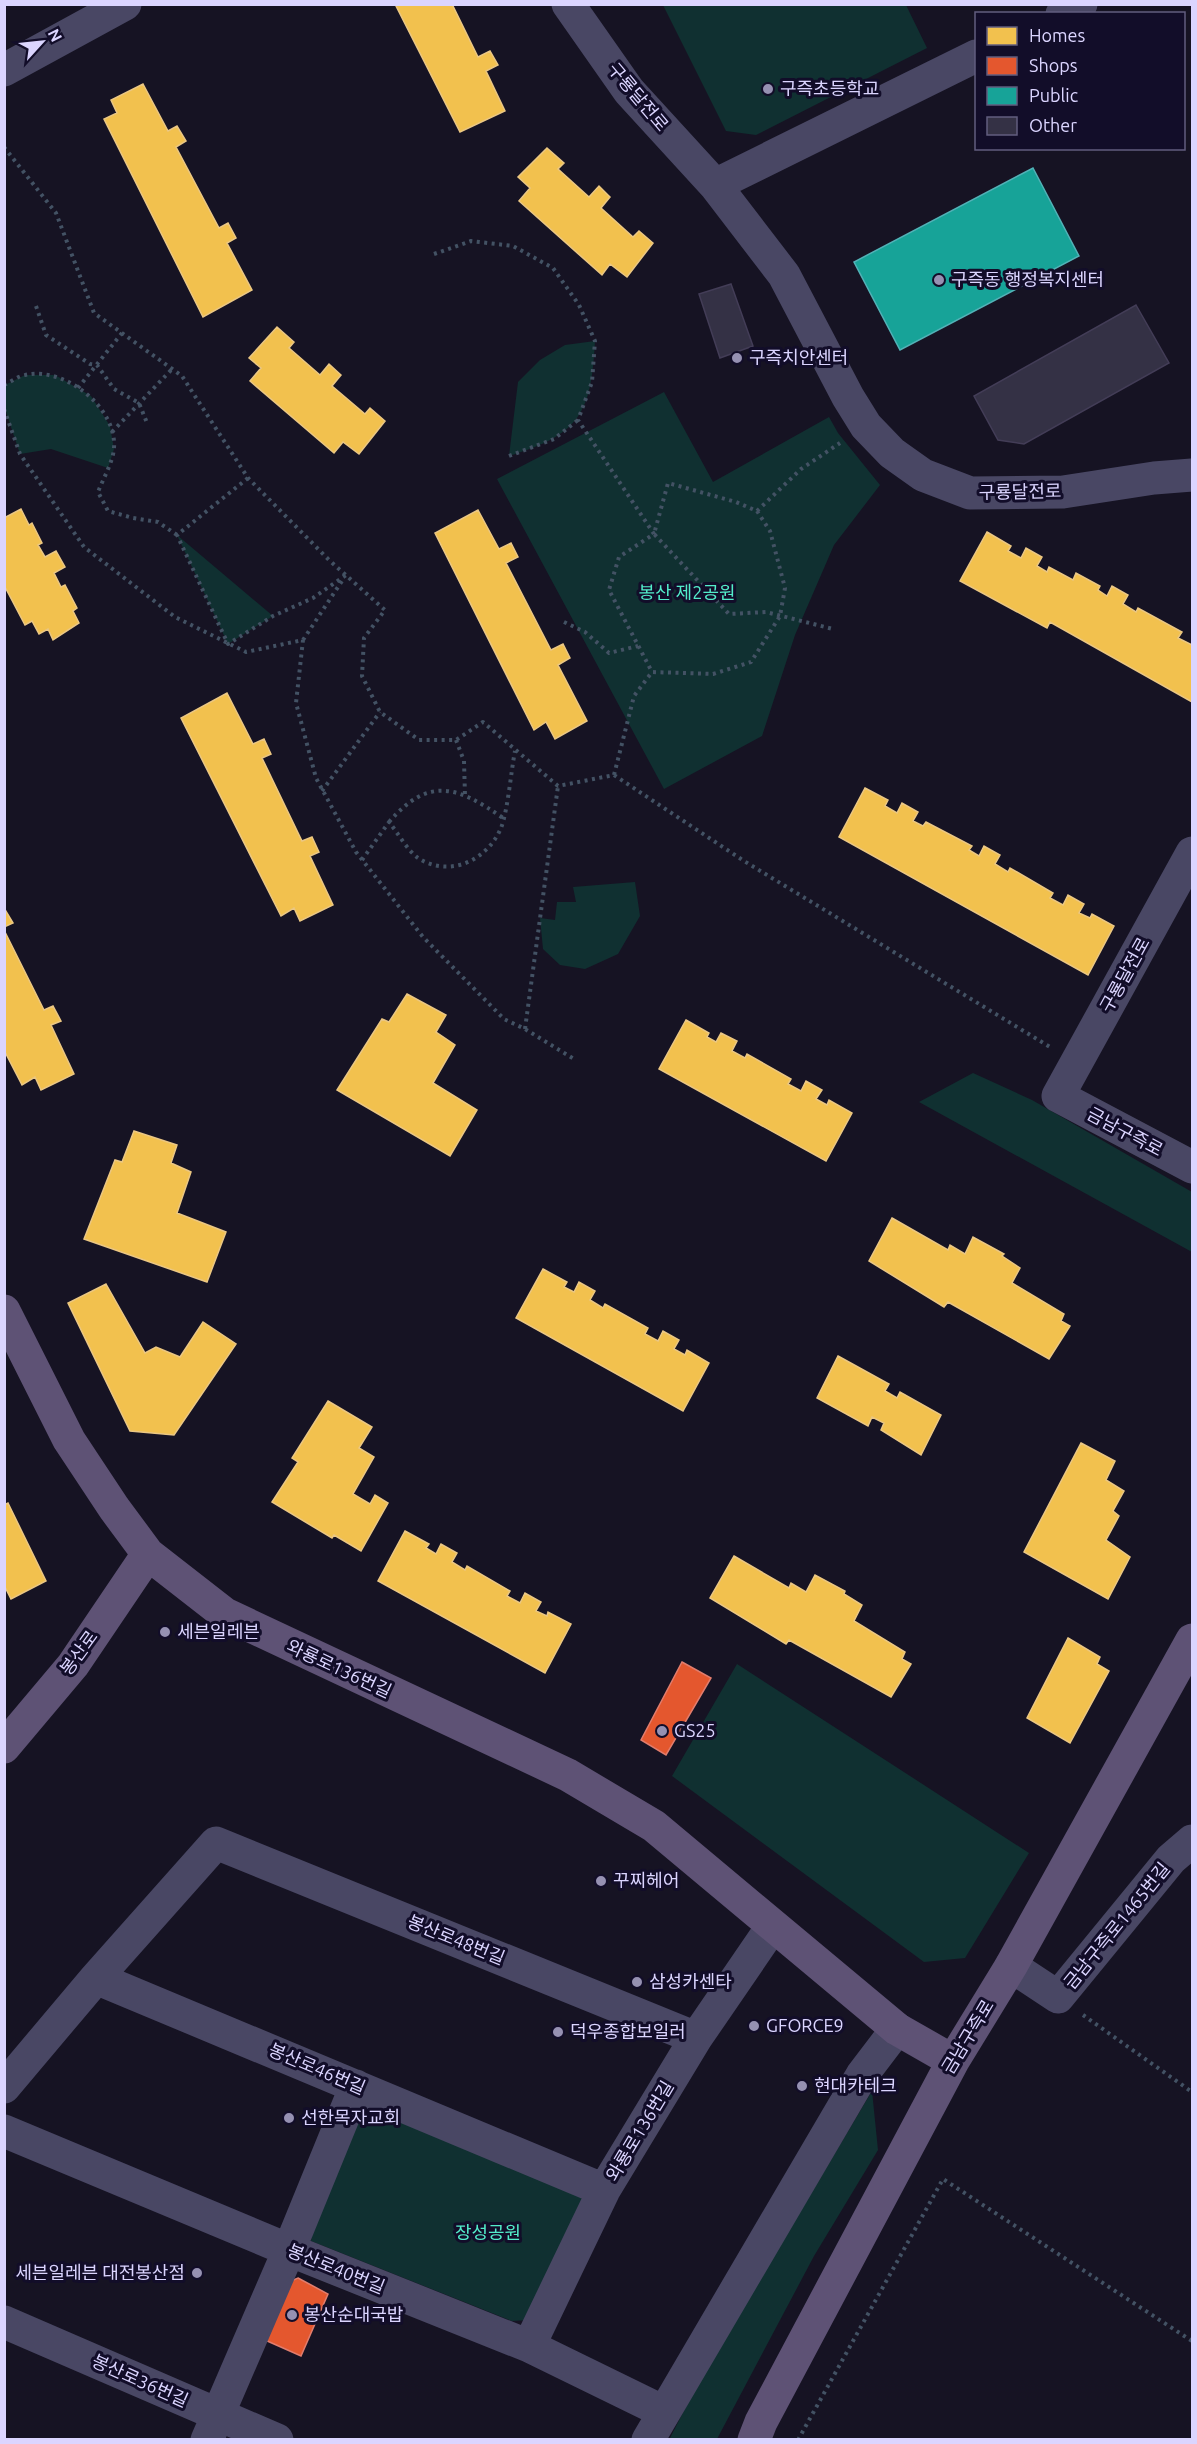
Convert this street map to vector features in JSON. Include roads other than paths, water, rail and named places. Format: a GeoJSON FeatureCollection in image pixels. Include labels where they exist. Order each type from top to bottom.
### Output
{"type":"FeatureCollection","features":[{"type":"Feature","properties":{"kind":"main road","name":"와룡로136번길"},"geometry":{"type":"LineString","coordinates":[[4,1311],[69,1440],[148,1554],[225,1614],[568,1775],[654,1826],[772,1927],[897,2029],[953,2061]]}},
{"type":"Feature","properties":{"kind":"main road","name":"봉산로"},"geometry":{"type":"LineString","coordinates":[[4,1746],[73,1665],[148,1554]]}},
{"type":"Feature","properties":{"kind":"main road","name":"금남구즉로"},"geometry":{"type":"LineString","coordinates":[[754,2439],[953,2061],[1011,1966],[1192,1641]]}},
{"type":"Feature","properties":{"kind":"street"},"geometry":{"type":"LineString","coordinates":[[4,70],[125,4]]}},
{"type":"Feature","properties":{"kind":"street","name":"구룡달전로"},"geometry":{"type":"LineString","coordinates":[[568,4],[629,91],[715,185],[784,275],[866,426],[892,453],[923,475],[970,493],[1063,492],[1154,478],[1192,475]]}},
{"type":"Feature","properties":{"kind":"street"},"geometry":{"type":"LineString","coordinates":[[1066,12],[1081,4]]}},
{"type":"Feature","properties":{"kind":"street"},"geometry":{"type":"LineString","coordinates":[[715,185],[975,56]]}},
{"type":"Feature","properties":{"kind":"street","name":"구룡달전로"},"geometry":{"type":"LineString","coordinates":[[1058,1096],[1192,853]]}},
{"type":"Feature","properties":{"kind":"street","name":"금남구즉로"},"geometry":{"type":"LineString","coordinates":[[1058,1096],[1192,1167]]}},
{"type":"Feature","properties":{"kind":"street","name":"금남구즉로1465번길"},"geometry":{"type":"LineString","coordinates":[[1011,1966],[1058,1998],[1171,1859],[1192,1841]]}},
{"type":"Feature","properties":{"kind":"street","name":"봉산로48번길"},"geometry":{"type":"LineString","coordinates":[[96,1978],[216,1843],[696,2038]]}},
{"type":"Feature","properties":{"kind":"street","name":"와룡로136번길"},"geometry":{"type":"LineString","coordinates":[[529,2346],[604,2190],[696,2038],[772,1927]]}},
{"type":"Feature","properties":{"kind":"street"},"geometry":{"type":"LineString","coordinates":[[4,2087],[96,1978]]}},
{"type":"Feature","properties":{"kind":"street","name":"봉산로46번길"},"geometry":{"type":"LineString","coordinates":[[96,1978],[604,2190]]}},
{"type":"Feature","properties":{"kind":"street"},"geometry":{"type":"LineString","coordinates":[[648,2439],[862,2075],[897,2029]]}},
{"type":"Feature","properties":{"kind":"street"},"geometry":{"type":"LineString","coordinates":[[212,2427],[289,2250],[356,2086]]}},
{"type":"Feature","properties":{"kind":"street","name":"봉산로40번길"},"geometry":{"type":"LineString","coordinates":[[4,2131],[289,2250],[529,2346],[664,2412]]}},
{"type":"Feature","properties":{"kind":"street","name":"봉산로36번길"},"geometry":{"type":"LineString","coordinates":[[4,2322],[212,2427],[277,2439]]}},
{"type":"Feature","properties":{"kind":"place","name":"구즉초등학교"},"geometry":{"type":"Point","coordinates":[768,89]}},
{"type":"Feature","properties":{"kind":"place","name":"구즉동 행정복지센터"},"geometry":{"type":"Point","coordinates":[939,280]}},
{"type":"Feature","properties":{"kind":"place","name":"구즉치안센터"},"geometry":{"type":"Point","coordinates":[737,358]}},
{"type":"Feature","properties":{"kind":"place","name":"세븐일레븐"},"geometry":{"type":"Point","coordinates":[165,1632]}},
{"type":"Feature","properties":{"kind":"place","name":"GS25"},"geometry":{"type":"Point","coordinates":[662,1731]}},
{"type":"Feature","properties":{"kind":"place","name":"꾸찌헤어"},"geometry":{"type":"Point","coordinates":[601,1881]}},
{"type":"Feature","properties":{"kind":"place","name":"삼성카센타"},"geometry":{"type":"Point","coordinates":[637,1982]}},
{"type":"Feature","properties":{"kind":"place","name":"GFORCE9"},"geometry":{"type":"Point","coordinates":[754,2026]}},
{"type":"Feature","properties":{"kind":"place","name":"덕우종합보일러"},"geometry":{"type":"Point","coordinates":[558,2032]}},
{"type":"Feature","properties":{"kind":"place","name":"현대카테크"},"geometry":{"type":"Point","coordinates":[802,2086]}},
{"type":"Feature","properties":{"kind":"place","name":"선한목자교회"},"geometry":{"type":"Point","coordinates":[289,2118]}},
{"type":"Feature","properties":{"kind":"place","name":"세븐일레븐 대전봉산점"},"geometry":{"type":"Point","coordinates":[197,2273]}},
{"type":"Feature","properties":{"kind":"place","name":"봉산순대국밥"},"geometry":{"type":"Point","coordinates":[292,2315]}},
{"type":"Feature","properties":{"kind":"park label","name":"봉산 제2공원"},"geometry":{"type":"Point","coordinates":[687,593]}},
{"type":"Feature","properties":{"kind":"park label","name":"장성공원"},"geometry":{"type":"Point","coordinates":[488,2233]}}]}
